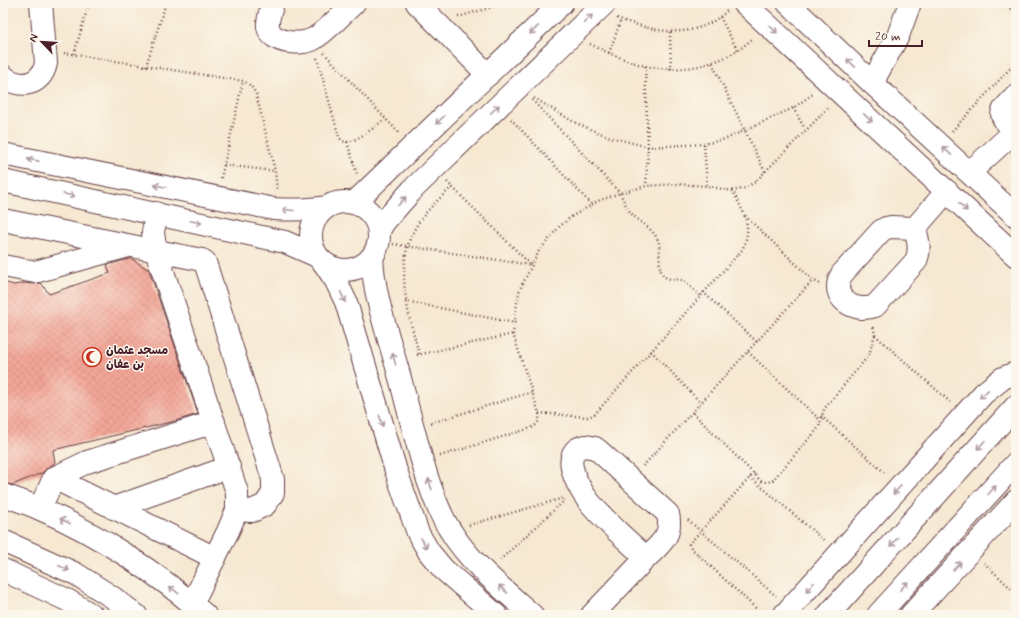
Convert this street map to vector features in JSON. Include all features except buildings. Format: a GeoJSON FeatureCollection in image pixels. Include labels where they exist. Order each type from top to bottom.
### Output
{"type":"FeatureCollection","features":[{"type":"Feature","properties":{"kind":"street"},"geometry":{"type":"LineString","coordinates":[[3,76],[15,83],[24,84],[33,82],[40,78],[45,71],[46,50],[41,3]]}},
{"type":"Feature","properties":{"kind":"street"},"geometry":{"type":"LineString","coordinates":[[273,3],[268,22],[270,33],[277,39],[297,43],[305,43],[315,38],[354,3]]}},
{"type":"Feature","properties":{"kind":"street"},"geometry":{"type":"LineString","coordinates":[[417,3],[488,75]]}},
{"type":"Feature","properties":{"kind":"street"},"geometry":{"type":"LineString","coordinates":[[3,154],[279,209],[309,210],[326,207],[359,198],[562,3]]}},
{"type":"Feature","properties":{"kind":"street"},"geometry":{"type":"LineString","coordinates":[[788,3],[1016,216]]}},
{"type":"Feature","properties":{"kind":"street"},"geometry":{"type":"LineString","coordinates":[[872,83],[898,36],[910,3]]}},
{"type":"Feature","properties":{"kind":"street"},"geometry":{"type":"LineString","coordinates":[[3,181],[285,242],[332,268],[349,270],[366,263],[384,222],[413,189],[602,5]]}},
{"type":"Feature","properties":{"kind":"street"},"geometry":{"type":"LineString","coordinates":[[737,5],[766,23],[1016,256]]}},
{"type":"Feature","properties":{"kind":"street"},"geometry":{"type":"LineString","coordinates":[[970,172],[1015,131],[1002,118],[1001,114],[1002,110],[1016,96]]}},
{"type":"Feature","properties":{"kind":"street"},"geometry":{"type":"LineString","coordinates":[[915,228],[947,191]]}},
{"type":"Feature","properties":{"kind":"street"},"geometry":{"type":"LineString","coordinates":[[359,198],[373,217],[376,243],[376,293],[422,462],[433,494],[450,530],[461,547],[486,573],[532,615]]}},
{"type":"Feature","properties":{"kind":"street"},"geometry":{"type":"LineString","coordinates":[[326,207],[317,217],[311,230],[310,239],[313,248],[336,282],[346,302],[396,470],[418,533],[429,552],[443,569],[496,615]]}},
{"type":"Feature","properties":{"kind":"street"},"geometry":{"type":"LineString","coordinates":[[3,494],[40,508],[101,539],[134,561],[199,609],[215,558],[237,510],[237,492],[230,467],[156,251],[153,233],[156,213]]}},
{"type":"Feature","properties":{"kind":"street"},"geometry":{"type":"LineString","coordinates":[[3,220],[202,260],[206,263],[273,479],[273,493],[265,505],[252,512],[237,510]]}},
{"type":"Feature","properties":{"kind":"street"},"geometry":{"type":"LineString","coordinates":[[891,227],[915,228],[919,245],[919,254],[916,261],[875,306],[860,309],[849,304],[840,296],[838,285],[842,274],[881,231],[891,227]]}},
{"type":"Feature","properties":{"kind":"street"},"geometry":{"type":"LineString","coordinates":[[3,266],[35,272],[129,246]]}},
{"type":"Feature","properties":{"kind":"street"},"geometry":{"type":"LineString","coordinates":[[787,612],[984,393],[1003,378],[1016,373]]}},
{"type":"Feature","properties":{"kind":"street"},"geometry":{"type":"LineString","coordinates":[[828,615],[1016,406]]}},
{"type":"Feature","properties":{"kind":"street"},"geometry":{"type":"LineString","coordinates":[[40,508],[54,478],[87,462],[214,422]]}},
{"type":"Feature","properties":{"kind":"street"},"geometry":{"type":"LineString","coordinates":[[592,615],[666,538],[670,526],[668,514],[595,448],[586,446],[580,447],[572,454],[572,467],[586,497],[594,507],[646,558]]}},
{"type":"Feature","properties":{"kind":"street"},"geometry":{"type":"LineString","coordinates":[[878,615],[1016,463]]}},
{"type":"Feature","properties":{"kind":"street"},"geometry":{"type":"LineString","coordinates":[[113,508],[230,467]]}},
{"type":"Feature","properties":{"kind":"street"},"geometry":{"type":"LineString","coordinates":[[54,478],[215,558]]}},
{"type":"Feature","properties":{"kind":"street"},"geometry":{"type":"LineString","coordinates":[[911,615],[1016,501]]}},
{"type":"Feature","properties":{"kind":"street"},"geometry":{"type":"LineString","coordinates":[[3,541],[76,574],[112,597],[136,615]]}},
{"type":"Feature","properties":{"kind":"street"},"geometry":{"type":"LineString","coordinates":[[3,570],[67,600],[92,615]]}},
{"type":"Feature","properties":{"kind":"path"},"geometry":{"type":"LineString","coordinates":[[74,54],[89,3]]}},
{"type":"Feature","properties":{"kind":"path"},"geometry":{"type":"LineString","coordinates":[[146,66],[166,3]]}},
{"type":"Feature","properties":{"kind":"path"},"geometry":{"type":"LineString","coordinates":[[455,18],[506,3]]}},
{"type":"Feature","properties":{"kind":"path"},"geometry":{"type":"LineString","coordinates":[[1004,3],[1016,14]]}},
{"type":"Feature","properties":{"kind":"path"},"geometry":{"type":"LineString","coordinates":[[602,5],[621,20],[670,32],[699,28],[720,17],[737,5]]}},
{"type":"Feature","properties":{"kind":"path"},"geometry":{"type":"LineString","coordinates":[[720,17],[738,51]]}},
{"type":"Feature","properties":{"kind":"path"},"geometry":{"type":"LineString","coordinates":[[609,53],[621,20]]}},
{"type":"Feature","properties":{"kind":"path"},"geometry":{"type":"LineString","coordinates":[[572,34],[609,53],[633,63],[671,69],[700,66],[738,51],[745,46],[766,23]]}},
{"type":"Feature","properties":{"kind":"path"},"geometry":{"type":"LineString","coordinates":[[670,32],[671,69]]}},
{"type":"Feature","properties":{"kind":"path"},"geometry":{"type":"LineString","coordinates":[[46,50],[243,81],[252,87],[256,94],[275,171],[279,209]]}},
{"type":"Feature","properties":{"kind":"path"},"geometry":{"type":"LineString","coordinates":[[712,62],[765,172]]}},
{"type":"Feature","properties":{"kind":"path"},"geometry":{"type":"LineString","coordinates":[[940,144],[1016,62]]}},
{"type":"Feature","properties":{"kind":"path"},"geometry":{"type":"LineString","coordinates":[[645,66],[648,147],[646,186]]}},
{"type":"Feature","properties":{"kind":"path"},"geometry":{"type":"LineString","coordinates":[[216,197],[243,81]]}},
{"type":"Feature","properties":{"kind":"path"},"geometry":{"type":"LineString","coordinates":[[700,296],[685,282],[672,280],[664,276],[660,268],[658,241],[654,233],[634,217],[627,208],[620,192],[527,94],[574,122],[592,130],[610,137],[648,147],[704,144],[726,139],[835,88]]}},
{"type":"Feature","properties":{"kind":"path"},"geometry":{"type":"LineString","coordinates":[[422,462],[531,428],[538,422],[539,413],[513,334],[520,289],[539,251],[558,227],[592,204],[620,192],[646,186],[676,184],[707,186],[732,191],[750,186],[806,129],[835,88]]}},
{"type":"Feature","properties":{"kind":"path"},"geometry":{"type":"LineString","coordinates":[[498,106],[592,204]]}},
{"type":"Feature","properties":{"kind":"path"},"geometry":{"type":"LineString","coordinates":[[793,108],[806,129]]}},
{"type":"Feature","properties":{"kind":"path"},"geometry":{"type":"LineString","coordinates":[[347,142],[359,198]]}},
{"type":"Feature","properties":{"kind":"path"},"geometry":{"type":"LineString","coordinates":[[704,144],[707,186]]}},
{"type":"Feature","properties":{"kind":"path"},"geometry":{"type":"LineString","coordinates":[[224,165],[275,171]]}},
{"type":"Feature","properties":{"kind":"path"},"geometry":{"type":"LineString","coordinates":[[419,354],[405,301],[404,272],[408,245],[418,224],[430,208],[452,187]]}},
{"type":"Feature","properties":{"kind":"path"},"geometry":{"type":"LineString","coordinates":[[539,413],[587,417],[594,415],[742,250],[747,239],[748,228],[745,216],[732,191]]}},
{"type":"Feature","properties":{"kind":"path"},"geometry":{"type":"LineString","coordinates":[[745,216],[813,280],[820,284],[832,286],[838,285]]}},
{"type":"Feature","properties":{"kind":"path"},"geometry":{"type":"LineString","coordinates":[[376,243],[408,245],[531,265]]}},
{"type":"Feature","properties":{"kind":"path"},"geometry":{"type":"LineString","coordinates":[[631,480],[813,280]]}},
{"type":"Feature","properties":{"kind":"path"},"geometry":{"type":"LineString","coordinates":[[703,292],[757,342]]}},
{"type":"Feature","properties":{"kind":"path"},"geometry":{"type":"LineString","coordinates":[[405,301],[515,323]]}},
{"type":"Feature","properties":{"kind":"path"},"geometry":{"type":"LineString","coordinates":[[693,413],[761,480],[766,482],[772,481],[819,427],[824,408],[870,355],[875,334],[868,308]]}},
{"type":"Feature","properties":{"kind":"path"},"geometry":{"type":"LineString","coordinates":[[395,359],[513,334]]}},
{"type":"Feature","properties":{"kind":"path"},"geometry":{"type":"LineString","coordinates":[[875,334],[964,415]]}},
{"type":"Feature","properties":{"kind":"path"},"geometry":{"type":"LineString","coordinates":[[651,351],[701,403]]}},
{"type":"Feature","properties":{"kind":"path"},"geometry":{"type":"LineString","coordinates":[[748,352],[820,420]]}},
{"type":"Feature","properties":{"kind":"path"},"geometry":{"type":"LineString","coordinates":[[413,428],[532,392]]}},
{"type":"Feature","properties":{"kind":"path"},"geometry":{"type":"LineString","coordinates":[[821,416],[900,487]]}},
{"type":"Feature","properties":{"kind":"path"},"geometry":{"type":"LineString","coordinates":[[754,473],[689,542],[689,546],[763,615]]}},
{"type":"Feature","properties":{"kind":"path"},"geometry":{"type":"LineString","coordinates":[[750,477],[840,553]]}},
{"type":"Feature","properties":{"kind":"path"},"geometry":{"type":"LineString","coordinates":[[450,530],[568,496],[486,573]]}},
{"type":"Feature","properties":{"kind":"path"},"geometry":{"type":"LineString","coordinates":[[668,514],[681,514],[787,612]]}},
{"type":"Feature","properties":{"kind":"path"},"geometry":{"type":"LineString","coordinates":[[970,551],[1016,592]]}},
{"type":"Feature","properties":{"kind":"place","name":"مسجد عثمان بن عفان"},"geometry":{"type":"Point","coordinates":[92,357]}}]}
